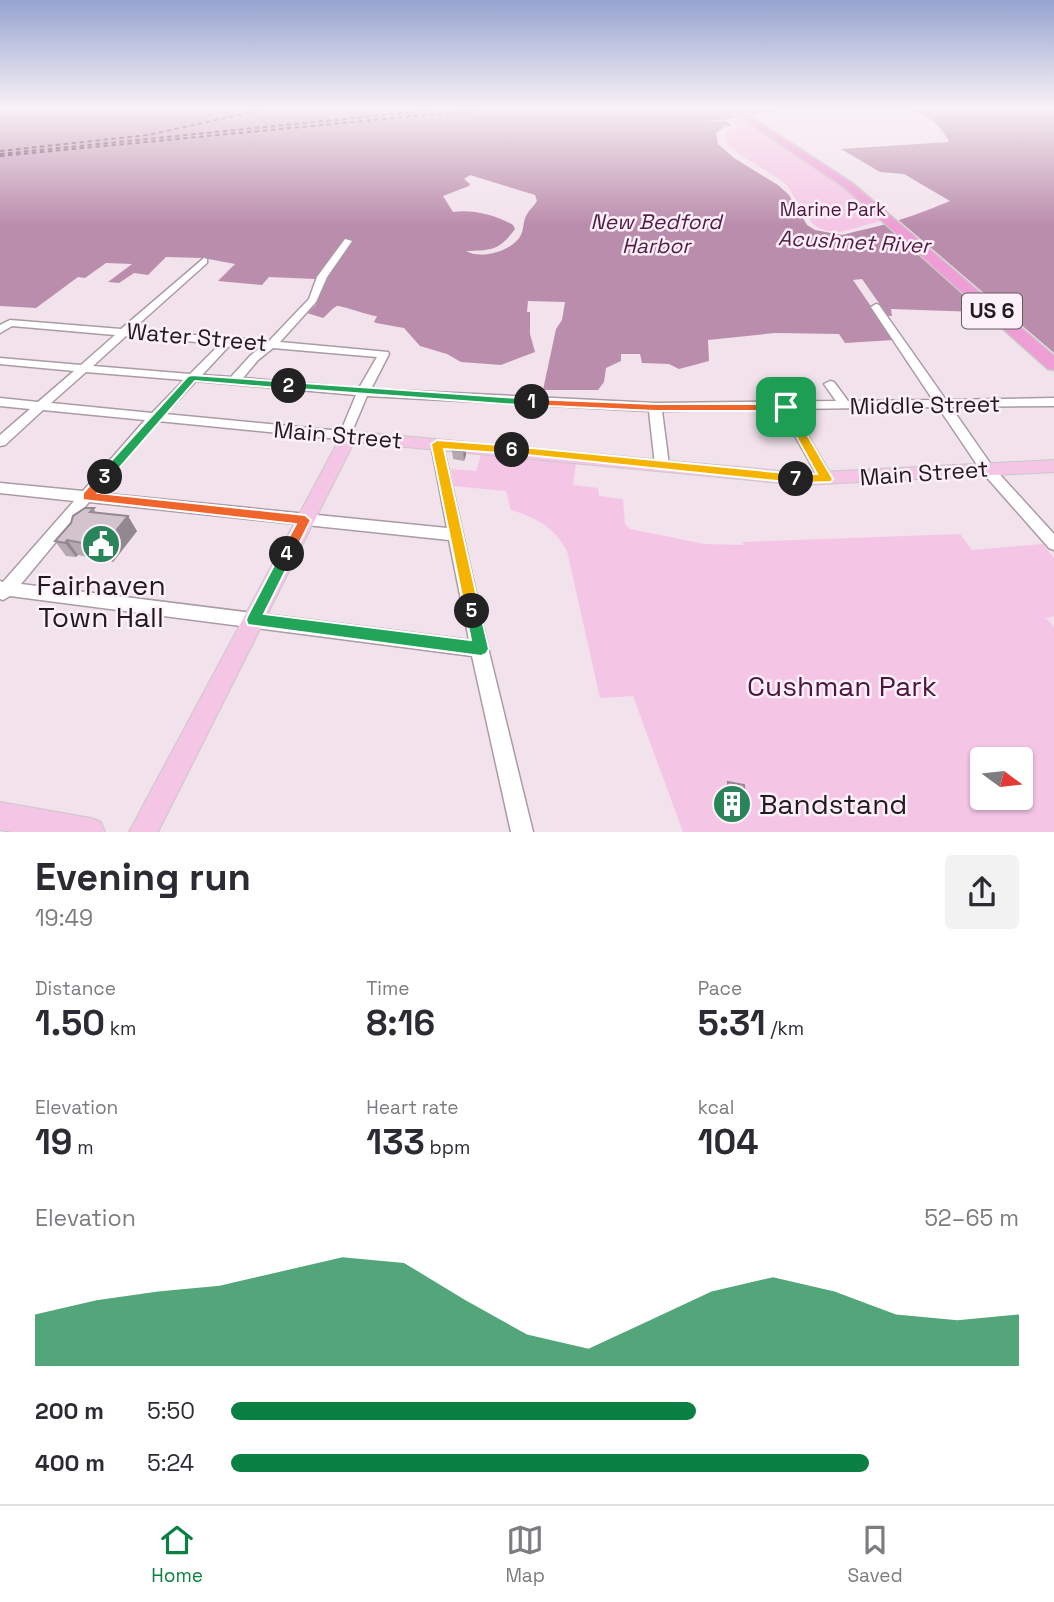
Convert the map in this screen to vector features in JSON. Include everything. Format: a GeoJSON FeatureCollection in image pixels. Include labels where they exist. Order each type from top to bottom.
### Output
{"type":"FeatureCollection","features":[{"type":"Feature","properties":{"kind":"highway","name":"US 6"},"geometry":{"type":"LineString","coordinates":[[791,147],[844,181],[1051,362]]}},
{"type":"Feature","properties":{"kind":"main road","name":"Main Street"},"geometry":{"type":"LineString","coordinates":[[349,436],[802,479],[1054,466]]}},
{"type":"Feature","properties":{"kind":"main road"},"geometry":{"type":"LineString","coordinates":[[143,832],[349,436]]}},
{"type":"Feature","properties":{"kind":"main road"},"geometry":{"type":"LineString","coordinates":[[0,816],[91,832]]}},
{"type":"Feature","properties":{"kind":"street"},"geometry":{"type":"LineString","coordinates":[[234,381],[313,300],[322,278],[348,241]]}},
{"type":"Feature","properties":{"kind":"street"},"geometry":{"type":"LineString","coordinates":[[0,442],[204,261]]}},
{"type":"Feature","properties":{"kind":"street"},"geometry":{"type":"LineString","coordinates":[[876,307],[987,469],[1054,544]]}},
{"type":"Feature","properties":{"kind":"street","name":"Water Street"},"geometry":{"type":"LineString","coordinates":[[0,330],[10,323],[384,354],[363,391]]}},
{"type":"Feature","properties":{"kind":"street"},"geometry":{"type":"LineString","coordinates":[[2,591],[88,497],[155,417],[229,340]]}},
{"type":"Feature","properties":{"kind":"street","name":"Middle Street"},"geometry":{"type":"LineString","coordinates":[[0,361],[363,391],[655,407],[1054,402]]}},
{"type":"Feature","properties":{"kind":"street"},"geometry":{"type":"LineString","coordinates":[[830,384],[845,406]]}},
{"type":"Feature","properties":{"kind":"street"},"geometry":{"type":"LineString","coordinates":[[349,436],[347,429],[363,391]]}},
{"type":"Feature","properties":{"kind":"street","name":"Main Street"},"geometry":{"type":"LineString","coordinates":[[0,402],[349,436]]}},
{"type":"Feature","properties":{"kind":"street"},"geometry":{"type":"LineString","coordinates":[[655,407],[662,465]]}},
{"type":"Feature","properties":{"kind":"street"},"geometry":{"type":"LineString","coordinates":[[786,407],[826,479]]}},
{"type":"Feature","properties":{"kind":"street"},"geometry":{"type":"LineString","coordinates":[[437,444],[522,832]]}},
{"type":"Feature","properties":{"kind":"street"},"geometry":{"type":"LineString","coordinates":[[0,488],[456,535]]}},
{"type":"Feature","properties":{"kind":"street"},"geometry":{"type":"LineString","coordinates":[[2,591],[481,649]]}},
{"type":"Feature","properties":{"kind":"green space","name":"Marine Park"},"geometry":{"type":"Polygon","coordinates":[[[730,147],[784,147],[839,182],[881,221],[838,232],[816,227],[788,186],[730,147]]]}},
{"type":"Feature","properties":{"kind":"green space","name":"Cushman Park"},"geometry":{"type":"Polygon","coordinates":[[[481,455],[576,463],[573,485],[598,488],[599,496],[623,499],[625,524],[630,529],[704,544],[743,545],[743,542],[960,534],[972,550],[1043,544],[1054,558],[1054,616],[1046,618],[1054,627],[1054,832],[683,832],[633,696],[600,698],[567,551],[562,543],[544,525],[511,510],[506,491],[454,486],[451,469],[476,471],[481,455]]]}},
{"type":"Feature","properties":{"kind":"water","name":"New Bedford Harbor"},"geometry":{"type":"Polygon","coordinates":[[[0,147],[729,147],[788,189],[816,228],[828,232],[844,232],[883,225],[950,201],[904,174],[880,172],[841,149],[1054,147],[1054,353],[1007,313],[891,309],[892,316],[888,316],[862,279],[853,280],[894,340],[845,343],[839,334],[775,333],[708,340],[709,361],[679,369],[669,364],[642,363],[640,354],[621,354],[621,361],[606,368],[604,382],[598,390],[543,390],[556,329],[562,320],[565,302],[528,301],[530,334],[535,352],[501,365],[461,362],[447,354],[420,346],[404,328],[374,322],[377,316],[337,306],[323,318],[307,313],[316,305],[315,279],[269,277],[262,285],[218,281],[235,264],[203,258],[166,257],[148,275],[134,273],[119,283],[108,282],[132,264],[106,263],[85,278],[78,277],[36,308],[0,306],[0,147]],[[470,175],[464,179],[469,186],[443,196],[453,212],[484,214],[513,225],[515,229],[504,242],[494,248],[466,251],[480,255],[504,249],[517,241],[526,216],[537,201],[535,195],[470,175]]]}},
{"type":"Feature","properties":{"kind":"pier"},"geometry":{"type":"Polygon","coordinates":[[[721,147],[729,147],[786,184],[814,226],[841,232],[895,217],[1054,353],[1054,356],[988,316],[885,224],[842,235],[815,230],[807,225],[789,195],[778,185],[734,158],[721,147]]]}},
{"type":"Feature","properties":{"kind":"building"},"geometry":{"type":"Polygon","coordinates":[[[451,444],[465,446],[463,451],[452,450],[451,444]]]}},
{"type":"Feature","properties":{"kind":"building"},"geometry":{"type":"Polygon","coordinates":[[[85,508],[94,508],[90,512],[128,516],[103,547],[67,540],[65,543],[55,541],[71,523],[73,516],[85,508]]]}},
{"type":"Feature","properties":{"kind":"building"},"geometry":{"type":"Polygon","coordinates":[[[728,782],[744,785],[745,810],[728,806],[728,782]]]}},
{"type":"Feature","properties":{"kind":"ferry route"},"geometry":{"type":"LineString","coordinates":[[0,151],[39,147]]}},
{"type":"Feature","properties":{"kind":"ferry route"},"geometry":{"type":"LineString","coordinates":[[0,154],[70,147]]}},
{"type":"Feature","properties":{"kind":"ferry route"},"geometry":{"type":"LineString","coordinates":[[0,156],[95,147]]}},
{"type":"Feature","properties":{"kind":"place","name":"Fairhaven Town Hall"},"geometry":{"type":"Point","coordinates":[101,544]}},
{"type":"Feature","properties":{"kind":"place","name":"Bandstand"},"geometry":{"type":"Point","coordinates":[732,804]}},
{"type":"Feature","properties":{"kind":"route"},"geometry":{"type":"LineString","coordinates":[[192,378],[500,401],[655,407],[786,407],[826,479],[722,472],[437,444],[481,649],[254,620],[305,520],[88,497],[155,417],[192,378]]}},
{"type":"Feature","properties":{"kind":"water label","name":"Acushnet River"},"geometry":{"type":"Point","coordinates":[854,242]}}]}
